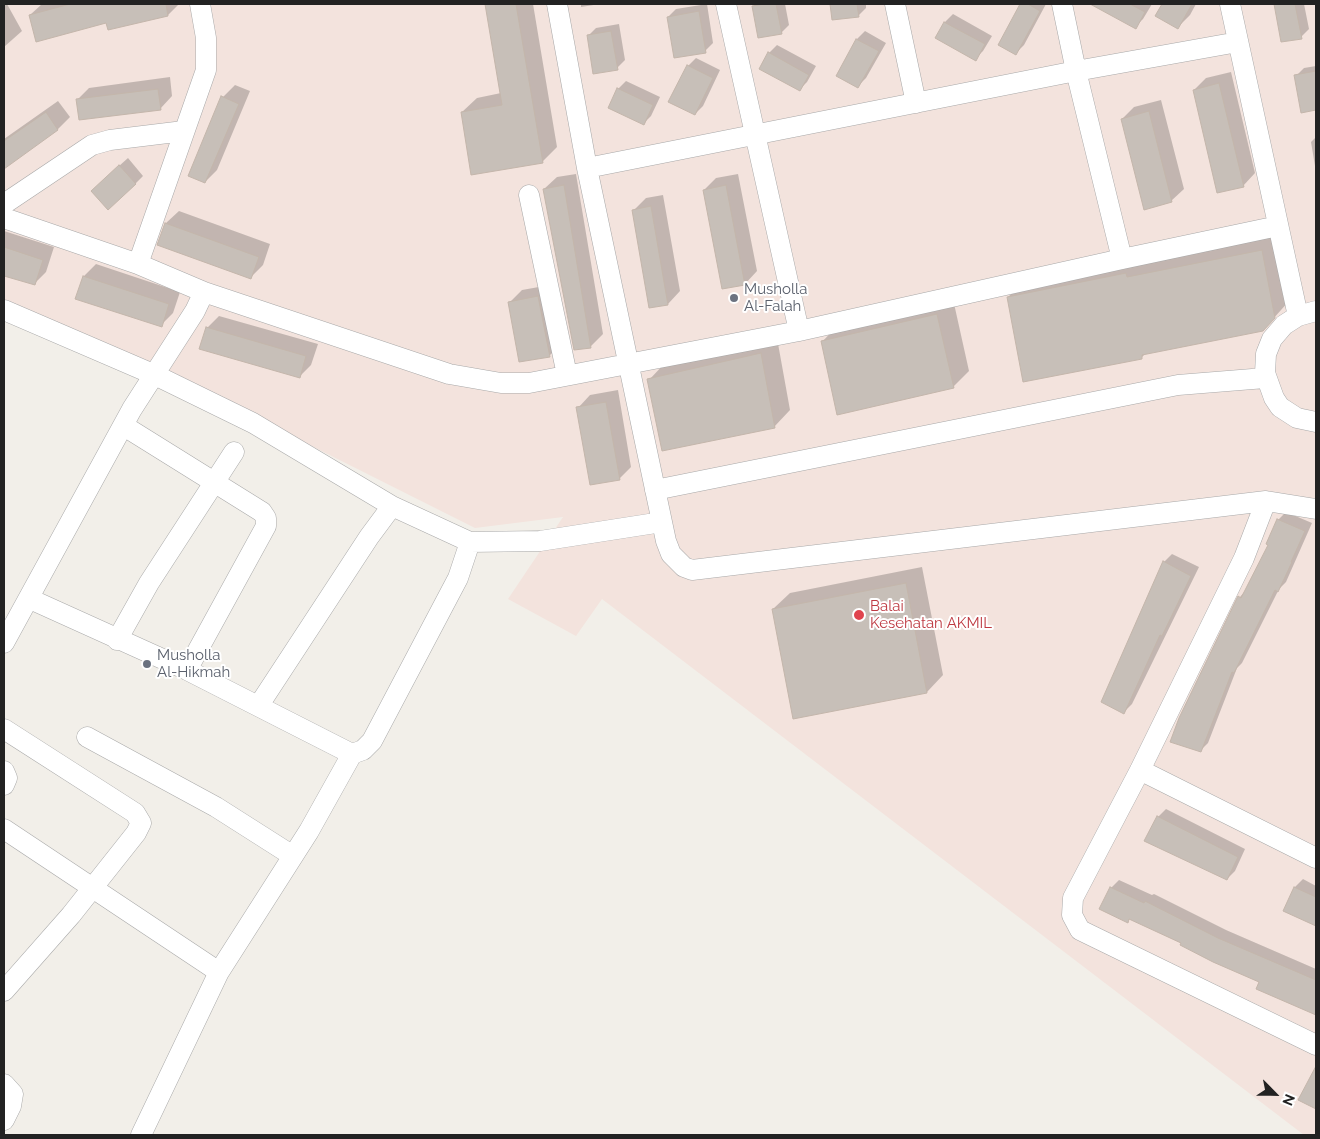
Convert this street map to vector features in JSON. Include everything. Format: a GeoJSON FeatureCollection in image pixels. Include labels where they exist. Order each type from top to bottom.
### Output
{"type":"FeatureCollection","features":[{"type":"Feature","properties":{"kind":"street"},"geometry":{"type":"LineString","coordinates":[[138,264],[206,70],[206,38],[200,4]]}},
{"type":"Feature","properties":{"kind":"street"},"geometry":{"type":"LineString","coordinates":[[557,4],[587,168],[655,490],[666,538],[684,566],[692,570],[1266,501],[1316,509]]}},
{"type":"Feature","properties":{"kind":"street"},"geometry":{"type":"LineString","coordinates":[[726,4],[799,331]]}},
{"type":"Feature","properties":{"kind":"street"},"geometry":{"type":"LineString","coordinates":[[895,4],[916,103]]}},
{"type":"Feature","properties":{"kind":"street"},"geometry":{"type":"LineString","coordinates":[[1062,4],[1076,71],[1122,259]]}},
{"type":"Feature","properties":{"kind":"street"},"geometry":{"type":"LineString","coordinates":[[1230,4],[1278,226],[1307,314],[1284,325],[1272,339],[1266,354],[1265,378],[1280,407],[1297,418],[1316,422]]}},
{"type":"Feature","properties":{"kind":"street"},"geometry":{"type":"LineString","coordinates":[[587,168],[1076,71],[1238,42]]}},
{"type":"Feature","properties":{"kind":"street"},"geometry":{"type":"LineString","coordinates":[[4,204],[92,145],[110,140],[184,131]]}},
{"type":"Feature","properties":{"kind":"street"},"geometry":{"type":"LineString","coordinates":[[529,195],[567,375]]}},
{"type":"Feature","properties":{"kind":"street"},"geometry":{"type":"LineString","coordinates":[[4,218],[138,264],[204,292],[449,374],[501,383],[528,383],[799,331],[1278,226]]}},
{"type":"Feature","properties":{"kind":"street"},"geometry":{"type":"LineString","coordinates":[[4,643],[30,599],[128,418],[195,312],[204,292]]}},
{"type":"Feature","properties":{"kind":"street"},"geometry":{"type":"LineString","coordinates":[[4,310],[151,380],[253,423],[392,506],[469,549],[573,536],[666,538]]}},
{"type":"Feature","properties":{"kind":"street"},"geometry":{"type":"LineString","coordinates":[[655,490],[1178,385],[1265,378]]}},
{"type":"Feature","properties":{"kind":"street"},"geometry":{"type":"LineString","coordinates":[[128,418],[215,483],[262,512],[266,522],[188,670]]}},
{"type":"Feature","properties":{"kind":"street"},"geometry":{"type":"LineString","coordinates":[[117,640],[149,583],[234,452]]}},
{"type":"Feature","properties":{"kind":"street"},"geometry":{"type":"LineString","coordinates":[[1266,501],[1244,558],[1140,770],[1074,898],[1072,915],[1080,930],[1316,1045]]}},
{"type":"Feature","properties":{"kind":"street"},"geometry":{"type":"LineString","coordinates":[[259,705],[392,506]]}},
{"type":"Feature","properties":{"kind":"street"},"geometry":{"type":"LineString","coordinates":[[141,1135],[219,972],[293,856],[352,754],[363,750],[372,740],[458,578],[469,549]]}},
{"type":"Feature","properties":{"kind":"street"},"geometry":{"type":"LineString","coordinates":[[30,599],[117,640],[188,670],[352,754]]}},
{"type":"Feature","properties":{"kind":"street"},"geometry":{"type":"LineString","coordinates":[[4,729],[135,813],[141,823],[136,833],[70,915],[4,991]]}},
{"type":"Feature","properties":{"kind":"street"},"geometry":{"type":"LineString","coordinates":[[87,737],[216,807],[293,856]]}},
{"type":"Feature","properties":{"kind":"street"},"geometry":{"type":"LineString","coordinates":[[1140,770],[1316,858]]}},
{"type":"Feature","properties":{"kind":"street"},"geometry":{"type":"LineString","coordinates":[[4,771],[6,778],[4,785]]}},
{"type":"Feature","properties":{"kind":"street"},"geometry":{"type":"LineString","coordinates":[[4,829],[219,972]]}},
{"type":"Feature","properties":{"kind":"street"},"geometry":{"type":"LineString","coordinates":[[4,1084],[13,1094],[11,1106],[4,1120]]}},
{"type":"Feature","properties":{"kind":"shaded area"},"geometry":{"type":"Polygon","coordinates":[[[4,4],[1316,4],[1316,1135],[1304,1135],[602,599],[576,636],[508,599],[563,517],[475,528],[208,394],[4,305],[4,4]]]}},
{"type":"Feature","properties":{"kind":"building"},"geometry":{"type":"Polygon","coordinates":[[[70,4],[166,4],[168,16],[108,30],[106,23],[36,42],[29,15],[70,4]]]}},
{"type":"Feature","properties":{"kind":"building"},"geometry":{"type":"Polygon","coordinates":[[[485,4],[516,4],[543,163],[471,175],[461,112],[502,105],[485,4]]]}},
{"type":"Feature","properties":{"kind":"building"},"geometry":{"type":"Polygon","coordinates":[[[776,4],[782,34],[758,38],[752,6],[776,4]]]}},
{"type":"Feature","properties":{"kind":"building"},"geometry":{"type":"Polygon","coordinates":[[[830,4],[857,4],[859,17],[832,20],[830,4]]]}},
{"type":"Feature","properties":{"kind":"building"},"geometry":{"type":"Polygon","coordinates":[[[1020,4],[1028,4],[1040,11],[1016,55],[998,45],[1020,4]]]}},
{"type":"Feature","properties":{"kind":"building"},"geometry":{"type":"Polygon","coordinates":[[[1090,4],[1130,4],[1145,12],[1136,29],[1090,4]]]}},
{"type":"Feature","properties":{"kind":"building"},"geometry":{"type":"Polygon","coordinates":[[[1162,4],[1192,4],[1178,29],[1155,16],[1162,4]]]}},
{"type":"Feature","properties":{"kind":"building"},"geometry":{"type":"Polygon","coordinates":[[[1274,4],[1295,4],[1302,39],[1281,42],[1274,4]]]}},
{"type":"Feature","properties":{"kind":"building"},"geometry":{"type":"Polygon","coordinates":[[[699,11],[706,53],[674,58],[667,17],[699,11]]]}},
{"type":"Feature","properties":{"kind":"building"},"geometry":{"type":"Polygon","coordinates":[[[944,22],[985,44],[976,61],[935,38],[944,22]]]}},
{"type":"Feature","properties":{"kind":"building"},"geometry":{"type":"Polygon","coordinates":[[[611,31],[618,70],[593,74],[587,35],[611,31]]]}},
{"type":"Feature","properties":{"kind":"building"},"geometry":{"type":"Polygon","coordinates":[[[856,39],[879,51],[858,88],[836,76],[856,39]]]}},
{"type":"Feature","properties":{"kind":"building"},"geometry":{"type":"Polygon","coordinates":[[[768,52],[809,75],[800,91],[759,69],[768,52]]]}},
{"type":"Feature","properties":{"kind":"building"},"geometry":{"type":"Polygon","coordinates":[[[687,65],[713,78],[695,115],[668,102],[687,65]]]}},
{"type":"Feature","properties":{"kind":"building"},"geometry":{"type":"Polygon","coordinates":[[[1316,71],[1316,110],[1301,113],[1294,75],[1316,71]]]}},
{"type":"Feature","properties":{"kind":"building"},"geometry":{"type":"Polygon","coordinates":[[[1219,83],[1244,187],[1217,193],[1193,90],[1219,83]]]}},
{"type":"Feature","properties":{"kind":"building"},"geometry":{"type":"Polygon","coordinates":[[[617,88],[653,105],[644,125],[608,108],[617,88]]]}},
{"type":"Feature","properties":{"kind":"building"},"geometry":{"type":"Polygon","coordinates":[[[158,89],[161,110],[79,120],[76,99],[158,89]]]}},
{"type":"Feature","properties":{"kind":"building"},"geometry":{"type":"Polygon","coordinates":[[[221,96],[239,104],[205,183],[188,176],[221,96]]]}},
{"type":"Feature","properties":{"kind":"building"},"geometry":{"type":"Polygon","coordinates":[[[1149,111],[1172,202],[1144,210],[1121,119],[1149,111]]]}},
{"type":"Feature","properties":{"kind":"building"},"geometry":{"type":"Polygon","coordinates":[[[46,112],[58,130],[4,169],[4,141],[46,112]]]}},
{"type":"Feature","properties":{"kind":"building"},"geometry":{"type":"Polygon","coordinates":[[[119,165],[136,184],[108,210],[91,191],[119,165]]]}},
{"type":"Feature","properties":{"kind":"building"},"geometry":{"type":"Polygon","coordinates":[[[564,185],[591,348],[574,350],[543,189],[564,185]]]}},
{"type":"Feature","properties":{"kind":"building"},"geometry":{"type":"Polygon","coordinates":[[[726,185],[745,285],[722,289],[703,190],[726,185]]]}},
{"type":"Feature","properties":{"kind":"building"},"geometry":{"type":"Polygon","coordinates":[[[651,206],[668,305],[649,308],[632,210],[651,206]]]}},
{"type":"Feature","properties":{"kind":"building"},"geometry":{"type":"Polygon","coordinates":[[[165,223],[259,257],[251,279],[157,245],[165,223]]]}},
{"type":"Feature","properties":{"kind":"building"},"geometry":{"type":"Polygon","coordinates":[[[4,247],[43,260],[35,285],[4,276],[4,247]]]}},
{"type":"Feature","properties":{"kind":"building"},"geometry":{"type":"Polygon","coordinates":[[[1262,250],[1275,318],[1263,331],[1142,355],[1142,359],[1023,382],[1007,297],[1126,273],[1127,277],[1262,250]]]}},
{"type":"Feature","properties":{"kind":"building"},"geometry":{"type":"Polygon","coordinates":[[[83,276],[169,304],[162,327],[75,299],[83,276]]]}},
{"type":"Feature","properties":{"kind":"building"},"geometry":{"type":"Polygon","coordinates":[[[538,296],[550,357],[519,362],[508,302],[538,296]]]}},
{"type":"Feature","properties":{"kind":"building"},"geometry":{"type":"Polygon","coordinates":[[[937,314],[954,388],[837,415],[821,341],[937,314]]]}},
{"type":"Feature","properties":{"kind":"building"},"geometry":{"type":"Polygon","coordinates":[[[206,327],[306,356],[300,378],[199,349],[206,327]]]}},
{"type":"Feature","properties":{"kind":"building"},"geometry":{"type":"Polygon","coordinates":[[[761,353],[775,428],[662,451],[647,379],[761,353]]]}},
{"type":"Feature","properties":{"kind":"building"},"geometry":{"type":"Polygon","coordinates":[[[606,402],[620,480],[590,485],[576,407],[606,402]]]}},
{"type":"Feature","properties":{"kind":"building"},"geometry":{"type":"Polygon","coordinates":[[[1277,519],[1305,531],[1278,592],[1275,590],[1234,673],[1232,672],[1201,752],[1170,742],[1179,718],[1238,596],[1241,598],[1268,545],[1266,544],[1277,519]]]}},
{"type":"Feature","properties":{"kind":"building"},"geometry":{"type":"Polygon","coordinates":[[[1163,561],[1191,576],[1162,636],[1160,635],[1124,714],[1101,702],[1163,561]]]}},
{"type":"Feature","properties":{"kind":"building"},"geometry":{"type":"Polygon","coordinates":[[[906,583],[927,693],[793,719],[772,609],[906,583]]]}},
{"type":"Feature","properties":{"kind":"building"},"geometry":{"type":"Polygon","coordinates":[[[1157,816],[1238,857],[1227,880],[1144,841],[1157,816]]]}},
{"type":"Feature","properties":{"kind":"building"},"geometry":{"type":"Polygon","coordinates":[[[1110,887],[1144,903],[1145,901],[1218,938],[1316,980],[1316,1015],[1256,989],[1259,982],[1213,962],[1180,945],[1181,943],[1129,919],[1128,923],[1099,909],[1110,887]]]}},
{"type":"Feature","properties":{"kind":"building"},"geometry":{"type":"Polygon","coordinates":[[[1294,887],[1316,897],[1316,926],[1283,911],[1294,887]]]}},
{"type":"Feature","properties":{"kind":"building"},"geometry":{"type":"Polygon","coordinates":[[[1316,1066],[1316,1109],[1298,1100],[1316,1066]]]}},
{"type":"Feature","properties":{"kind":"place","name":"Musholla Al-Falah"},"geometry":{"type":"Point","coordinates":[734,298]}},
{"type":"Feature","properties":{"kind":"place","name":"Balai Kesehatan AKMIL"},"geometry":{"type":"Point","coordinates":[859,615]}},
{"type":"Feature","properties":{"kind":"place","name":"Musholla Al-Hikmah"},"geometry":{"type":"Point","coordinates":[147,664]}}]}
